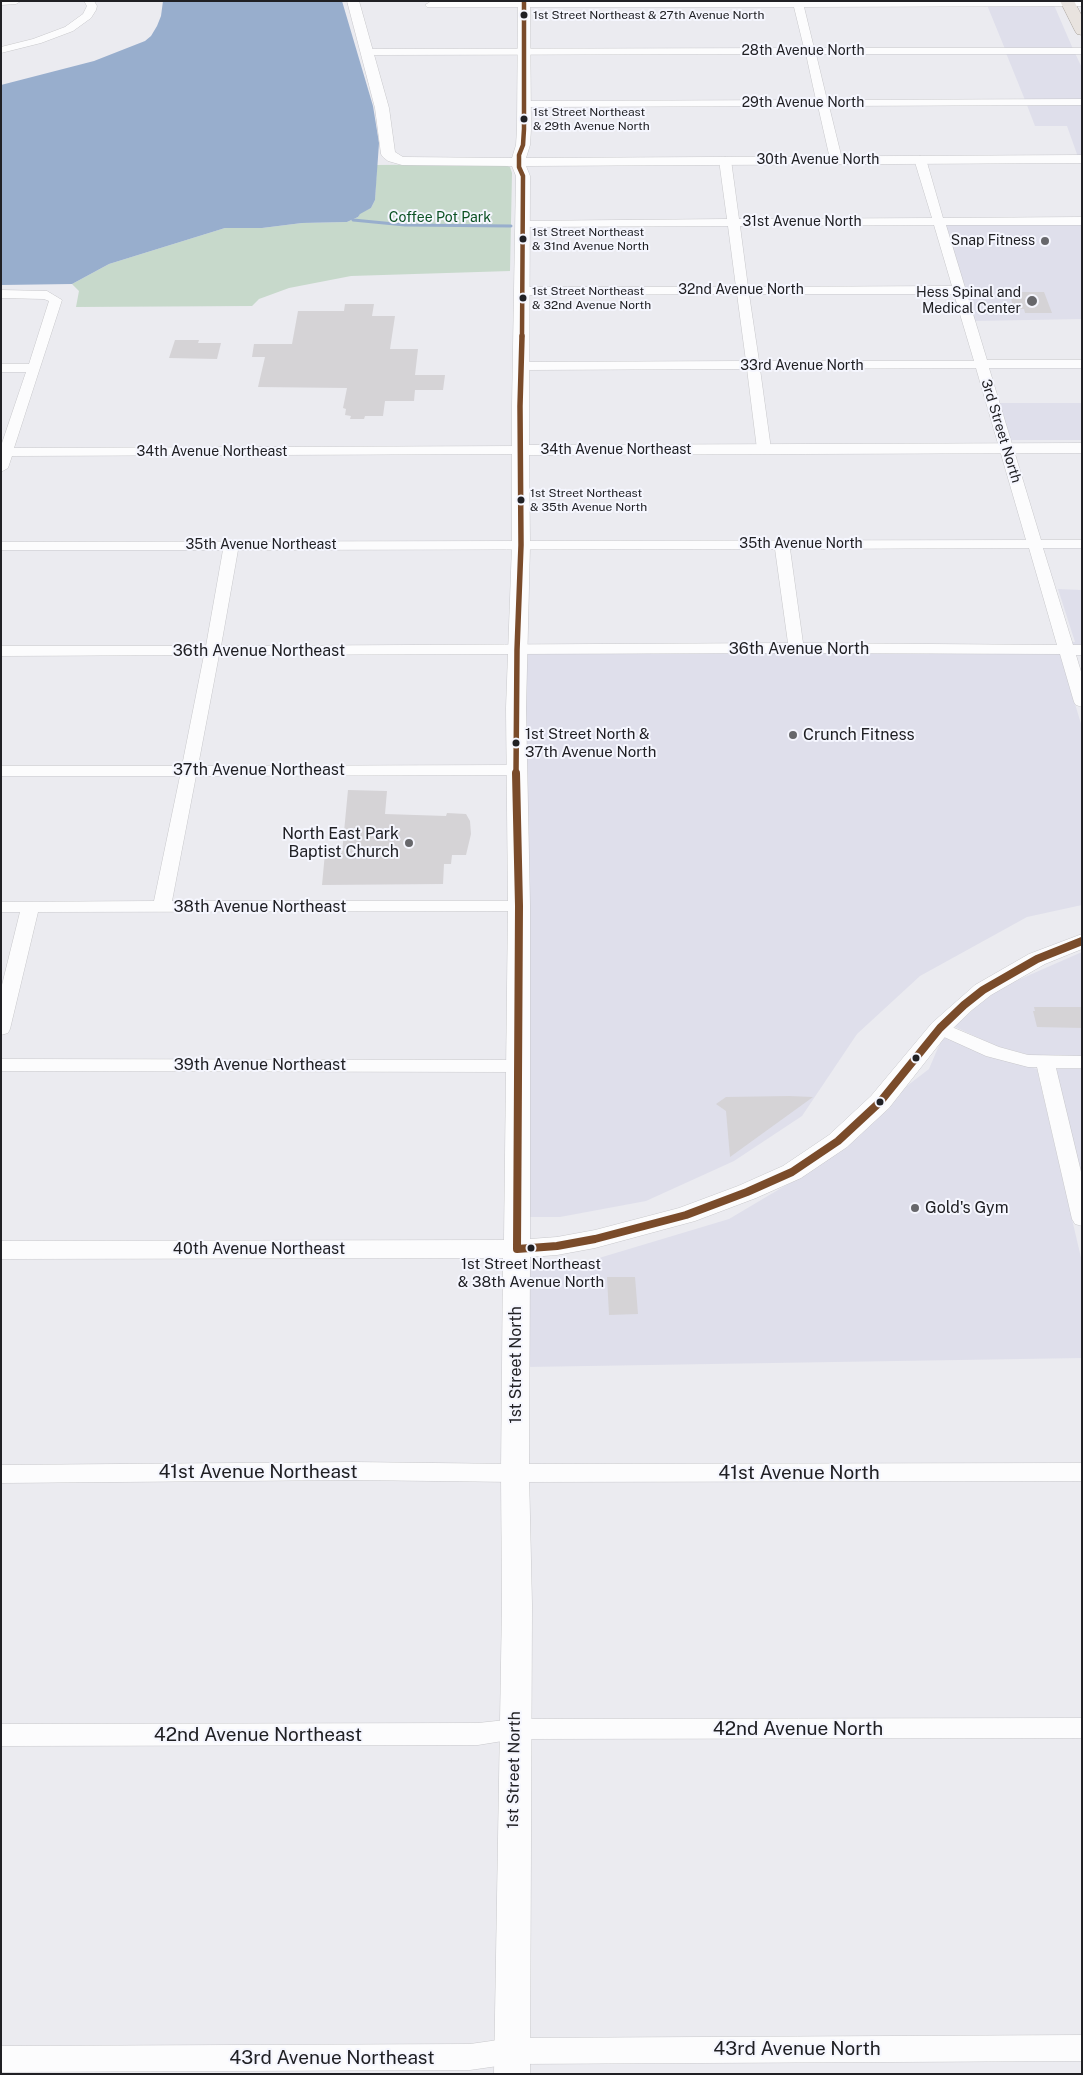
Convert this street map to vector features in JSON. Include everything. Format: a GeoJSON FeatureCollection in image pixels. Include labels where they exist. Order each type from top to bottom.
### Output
{"type":"FeatureCollection","features":[{"type":"Feature","properties":{"kind":"main road"},"geometry":{"type":"LineString","coordinates":[[1072,2],[1082,32]]}},
{"type":"Feature","properties":{"kind":"street"},"geometry":{"type":"LineString","coordinates":[[1,2],[16,1]]}},
{"type":"Feature","properties":{"kind":"street"},"geometry":{"type":"LineString","coordinates":[[1,50],[37,41],[70,29],[87,16],[92,6],[89,1]]}},
{"type":"Feature","properties":{"kind":"street"},"geometry":{"type":"LineString","coordinates":[[353,1],[368,52],[524,52]]}},
{"type":"Feature","properties":{"kind":"street"},"geometry":{"type":"LineString","coordinates":[[798,2],[836,160]]}},
{"type":"Feature","properties":{"kind":"street"},"geometry":{"type":"LineString","coordinates":[[430,5],[524,3],[1072,2]]}},
{"type":"Feature","properties":{"kind":"street","name":"1st Street North"},"geometry":{"type":"LineString","coordinates":[[512,2063],[514,1729],[517,1605],[515,1473],[519,906],[516,770],[517,650],[521,545],[524,3]]}},
{"type":"Feature","properties":{"kind":"street","name":"28th Avenue North"},"geometry":{"type":"LineString","coordinates":[[524,52],[1082,51]]}},
{"type":"Feature","properties":{"kind":"street","name":"30th Avenue North"},"geometry":{"type":"LineString","coordinates":[[368,52],[382,108],[388,154],[402,161],[1082,159]]}},
{"type":"Feature","properties":{"kind":"street","name":"29th Avenue North"},"geometry":{"type":"LineString","coordinates":[[524,104],[1082,102]]}},
{"type":"Feature","properties":{"kind":"street","name":"3rd Street North"},"geometry":{"type":"LineString","coordinates":[[920,159],[1035,544],[1074,650],[1082,702]]}},
{"type":"Feature","properties":{"kind":"street"},"geometry":{"type":"LineString","coordinates":[[725,160],[764,450]]}},
{"type":"Feature","properties":{"kind":"street","name":"31st Avenue North"},"geometry":{"type":"LineString","coordinates":[[522,223],[1082,221]]}},
{"type":"Feature","properties":{"kind":"street","name":"32nd Avenue North"},"geometry":{"type":"LineString","coordinates":[[523,291],[959,290]]}},
{"type":"Feature","properties":{"kind":"street"},"geometry":{"type":"LineString","coordinates":[[1,294],[47,294],[53,296],[56,300],[3,457]]}},
{"type":"Feature","properties":{"kind":"street","name":"33rd Avenue North"},"geometry":{"type":"LineString","coordinates":[[522,366],[1082,364]]}},
{"type":"Feature","properties":{"kind":"street"},"geometry":{"type":"LineString","coordinates":[[1,368],[34,368]]}},
{"type":"Feature","properties":{"kind":"street","name":"34th Avenue Northeast"},"geometry":{"type":"LineString","coordinates":[[3,457],[521,450],[1082,448]]}},
{"type":"Feature","properties":{"kind":"street"},"geometry":{"type":"LineString","coordinates":[[782,544],[796,648]]}},
{"type":"Feature","properties":{"kind":"street","name":"35th Avenue North"},"geometry":{"type":"LineString","coordinates":[[521,545],[1082,544]]}},
{"type":"Feature","properties":{"kind":"street","name":"35th Avenue Northeast"},"geometry":{"type":"LineString","coordinates":[[1,546],[521,545]]}},
{"type":"Feature","properties":{"kind":"street"},"geometry":{"type":"LineString","coordinates":[[162,907],[213,651],[231,546]]}},
{"type":"Feature","properties":{"kind":"street","name":"36th Avenue North"},"geometry":{"type":"LineString","coordinates":[[517,650],[796,648],[1074,650]]}},
{"type":"Feature","properties":{"kind":"street","name":"36th Avenue Northeast"},"geometry":{"type":"LineString","coordinates":[[1,651],[517,650]]}},
{"type":"Feature","properties":{"kind":"street","name":"37th Avenue Northeast"},"geometry":{"type":"LineString","coordinates":[[1,771],[516,770]]}},
{"type":"Feature","properties":{"kind":"street","name":"38th Avenue Northeast"},"geometry":{"type":"LineString","coordinates":[[1,907],[519,906]]}},
{"type":"Feature","properties":{"kind":"street"},"geometry":{"type":"LineString","coordinates":[[1,1029],[30,907]]}},
{"type":"Feature","properties":{"kind":"street"},"geometry":{"type":"LineString","coordinates":[[517,1249],[557,1246],[595,1239],[686,1215],[748,1192],[792,1172],[838,1141],[880,1102],[940,1028],[970,1000],[1006,976],[1037,959],[1082,941]]}},
{"type":"Feature","properties":{"kind":"street"},"geometry":{"type":"LineString","coordinates":[[940,1028],[993,1052],[1028,1061],[1082,1062]]}},
{"type":"Feature","properties":{"kind":"street"},"geometry":{"type":"LineString","coordinates":[[1045,1062],[1082,1219]]}},
{"type":"Feature","properties":{"kind":"street","name":"39th Avenue Northeast"},"geometry":{"type":"LineString","coordinates":[[1,1065],[518,1066]]}},
{"type":"Feature","properties":{"kind":"street","name":"40th Avenue Northeast"},"geometry":{"type":"LineString","coordinates":[[1,1250],[517,1249]]}},
{"type":"Feature","properties":{"kind":"street","name":"41st Avenue Northeast"},"geometry":{"type":"LineString","coordinates":[[1,1474],[352,1471],[515,1473]]}},
{"type":"Feature","properties":{"kind":"street","name":"41st Avenue North"},"geometry":{"type":"LineString","coordinates":[[515,1473],[1082,1472]]}},
{"type":"Feature","properties":{"kind":"street","name":"42nd Avenue North"},"geometry":{"type":"LineString","coordinates":[[514,1729],[1082,1728]]}},
{"type":"Feature","properties":{"kind":"street","name":"42nd Avenue Northeast"},"geometry":{"type":"LineString","coordinates":[[1,1735],[478,1734],[514,1729]]}},
{"type":"Feature","properties":{"kind":"street","name":"43rd Avenue North"},"geometry":{"type":"LineString","coordinates":[[512,2063],[1082,2048]]}},
{"type":"Feature","properties":{"kind":"street","name":"43rd Avenue Northeast"},"geometry":{"type":"LineString","coordinates":[[1,2059],[470,2057],[512,2063]]}},
{"type":"Feature","properties":{"kind":"shaded area"},"geometry":{"type":"Polygon","coordinates":[[[987,5],[1054,5],[1073,49],[1005,49],[987,5]]]}},
{"type":"Feature","properties":{"kind":"shaded area"},"geometry":{"type":"Polygon","coordinates":[[[1006,53],[1075,53],[1082,68],[1082,100],[1025,100],[1006,53]]]}},
{"type":"Feature","properties":{"kind":"shaded area"},"geometry":{"type":"Polygon","coordinates":[[[1027,105],[1082,105],[1082,157],[1078,157],[1067,126],[1035,126],[1027,105]]]}},
{"type":"Feature","properties":{"kind":"shaded area"},"geometry":{"type":"Polygon","coordinates":[[[1082,223],[1082,319],[974,321],[945,224],[1082,223]]]}},
{"type":"Feature","properties":{"kind":"shaded area"},"geometry":{"type":"Polygon","coordinates":[[[999,403],[1082,403],[1082,440],[1010,440],[999,403]]]}},
{"type":"Feature","properties":{"kind":"shaded area"},"geometry":{"type":"Polygon","coordinates":[[[1058,589],[1082,590],[1082,645],[1072,645],[1071,642],[1075,642],[1058,589]]]}},
{"type":"Feature","properties":{"kind":"shaded area"},"geometry":{"type":"Polygon","coordinates":[[[524,654],[1060,654],[1082,727],[1082,905],[1027,917],[920,976],[857,1034],[802,1116],[734,1161],[646,1201],[560,1217],[527,1217],[524,654]]]}},
{"type":"Feature","properties":{"kind":"shaded area"},"geometry":{"type":"Polygon","coordinates":[[[1082,952],[1082,1056],[1029,1055],[996,1046],[953,1026],[971,1009],[1002,987],[1082,952]]]}},
{"type":"Feature","properties":{"kind":"shaded area"},"geometry":{"type":"Polygon","coordinates":[[[943,1036],[991,1057],[1037,1069],[1082,1262],[1082,1358],[526,1367],[526,1264],[589,1261],[729,1219],[815,1168],[899,1092],[929,1069],[943,1036]]]}},
{"type":"Feature","properties":{"kind":"shaded area"},"geometry":{"type":"Polygon","coordinates":[[[1055,1069],[1082,1069],[1082,1180],[1055,1069]]]}},
{"type":"Feature","properties":{"kind":"green space","name":"Coffee Pot Park"},"geometry":{"type":"Polygon","coordinates":[[[502,164],[510,167],[512,173],[510,271],[351,276],[289,288],[259,299],[252,306],[76,307],[79,291],[72,284],[109,264],[225,228],[262,228],[302,223],[347,222],[358,217],[360,213],[371,208],[375,200],[377,165],[502,164]]]}},
{"type":"Feature","properties":{"kind":"water"},"geometry":{"type":"Polygon","coordinates":[[[163,1],[342,1],[373,106],[379,143],[375,200],[371,208],[347,222],[302,223],[262,228],[225,228],[109,264],[72,284],[1,285],[1,85],[94,61],[145,41],[151,36],[157,26],[161,16],[163,1]]]}},
{"type":"Feature","properties":{"kind":"building"},"geometry":{"type":"Polygon","coordinates":[[[1009,292],[1044,292],[1052,313],[1025,313],[1024,309],[1014,309],[1009,292]]]}},
{"type":"Feature","properties":{"kind":"building"},"geometry":{"type":"Polygon","coordinates":[[[345,304],[374,304],[372,316],[395,316],[390,349],[418,349],[415,375],[445,375],[443,390],[415,390],[414,401],[385,401],[383,416],[365,416],[364,419],[350,419],[351,416],[345,415],[346,409],[343,408],[347,388],[258,387],[265,357],[252,357],[254,344],[292,344],[298,311],[344,311],[345,304]]]}},
{"type":"Feature","properties":{"kind":"building"},"geometry":{"type":"Polygon","coordinates":[[[175,340],[199,340],[198,343],[221,343],[217,359],[169,358],[175,340]]]}},
{"type":"Feature","properties":{"kind":"building","name":"North East Park Baptist Church"},"geometry":{"type":"Polygon","coordinates":[[[348,790],[387,791],[385,814],[446,816],[447,813],[466,814],[470,821],[471,834],[466,855],[452,855],[451,864],[444,864],[443,884],[322,885],[325,853],[342,853],[348,790]]]}},
{"type":"Feature","properties":{"kind":"building"},"geometry":{"type":"Polygon","coordinates":[[[1034,1007],[1082,1007],[1082,1028],[1037,1027],[1033,1011],[1035,1011],[1034,1007]]]}},
{"type":"Feature","properties":{"kind":"building"},"geometry":{"type":"Polygon","coordinates":[[[726,1097],[813,1097],[730,1157],[726,1111],[716,1104],[726,1097]]]}},
{"type":"Feature","properties":{"kind":"building"},"geometry":{"type":"Polygon","coordinates":[[[607,1277],[635,1277],[638,1314],[609,1315],[607,1277]]]}},
{"type":"Feature","properties":{"kind":"waterway"},"geometry":{"type":"LineString","coordinates":[[353,220],[405,225],[511,226]]}},
{"type":"Feature","properties":{"kind":"transit line"},"geometry":{"type":"LineString","coordinates":[[524,1],[524,129],[523,145],[519,155],[519,167],[523,176],[523,291],[520,406],[521,545],[517,650],[516,770],[519,906],[517,1249],[557,1246],[595,1239],[686,1215],[747,1192],[792,1172],[838,1141],[880,1102],[940,1028],[964,1005],[983,990],[1037,959],[1082,941]]}},
{"type":"Feature","properties":{"kind":"place","name":"1st Street Northeast & 27th Avenue North"},"geometry":{"type":"Point","coordinates":[524,15]}},
{"type":"Feature","properties":{"kind":"place","name":"1st Street Northeast & 29th Avenue North"},"geometry":{"type":"Point","coordinates":[524,119]}},
{"type":"Feature","properties":{"kind":"place","name":"1st Street Northeast & 31nd Avenue North"},"geometry":{"type":"Point","coordinates":[523,239]}},
{"type":"Feature","properties":{"kind":"place","name":"Snap Fitness"},"geometry":{"type":"Point","coordinates":[1045,241]}},
{"type":"Feature","properties":{"kind":"place","name":"1st Street Northeast & 32nd Avenue North"},"geometry":{"type":"Point","coordinates":[523,298]}},
{"type":"Feature","properties":{"kind":"place","name":"Hess Spinal and Medical Center"},"geometry":{"type":"Point","coordinates":[1032,301]}},
{"type":"Feature","properties":{"kind":"place","name":"1st Street Northeast & 35th Avenue North"},"geometry":{"type":"Point","coordinates":[521,500]}},
{"type":"Feature","properties":{"kind":"place","name":"Crunch Fitness"},"geometry":{"type":"Point","coordinates":[793,735]}},
{"type":"Feature","properties":{"kind":"place","name":"1st Street North & 37th Avenue North"},"geometry":{"type":"Point","coordinates":[516,743]}},
{"type":"Feature","properties":{"kind":"place","name":"North East Park Baptist Church"},"geometry":{"type":"Point","coordinates":[409,843]}},
{"type":"Feature","properties":{"kind":"place","name":"Gold's Gym"},"geometry":{"type":"Point","coordinates":[915,1208]}},
{"type":"Feature","properties":{"kind":"place","name":"1st Street Northeast & 38th Avenue North"},"geometry":{"type":"Point","coordinates":[531,1248]}}]}
